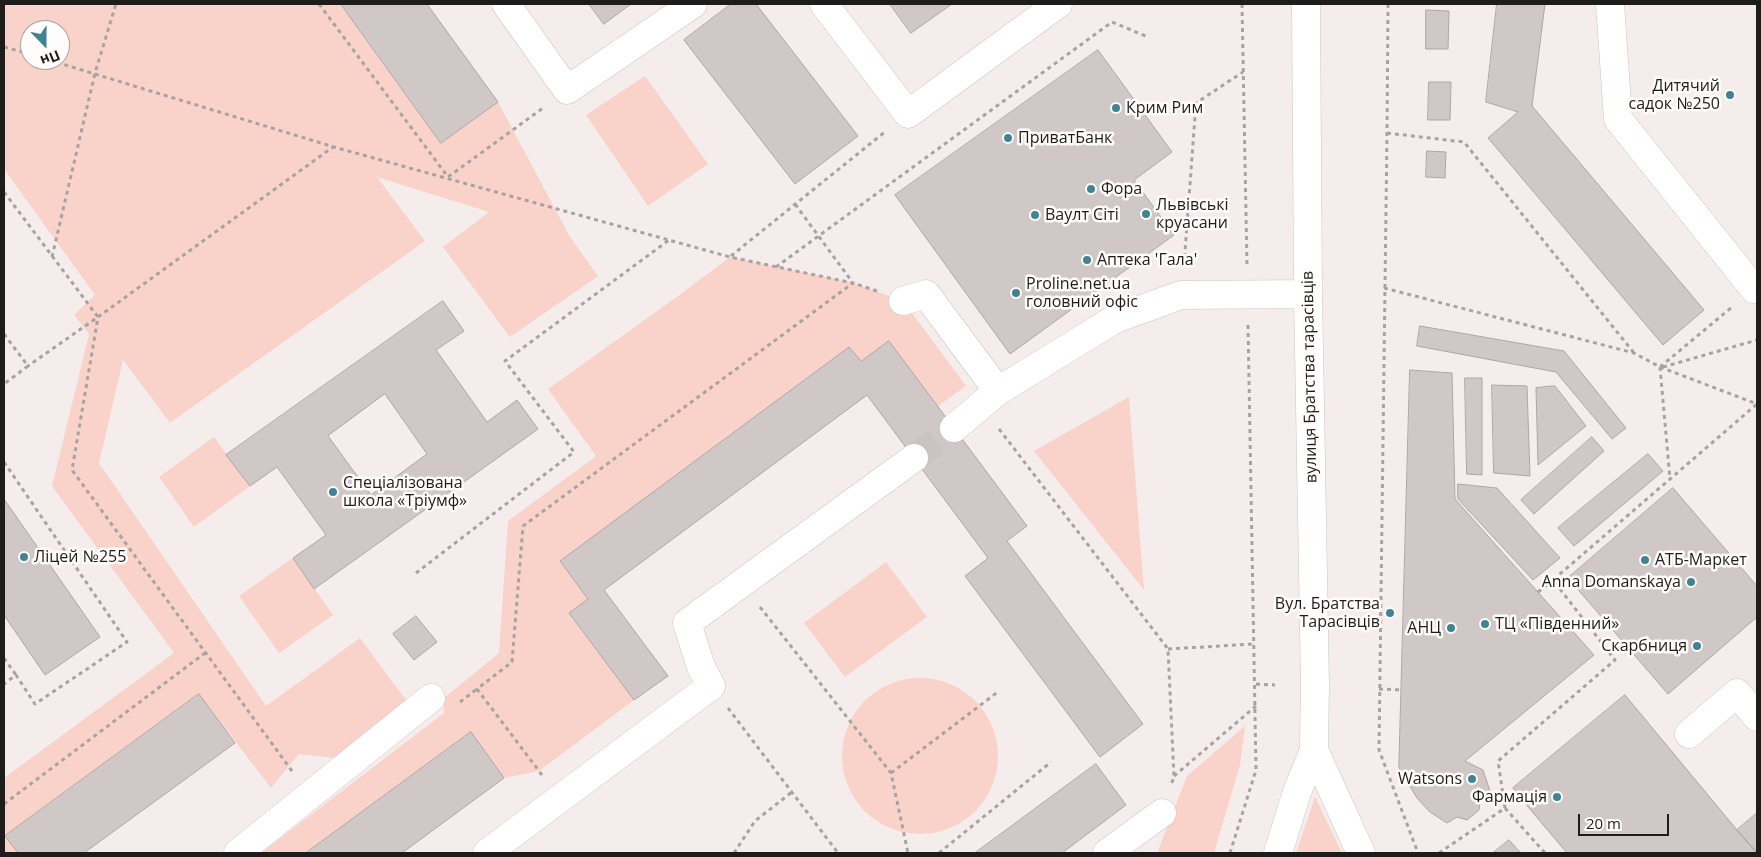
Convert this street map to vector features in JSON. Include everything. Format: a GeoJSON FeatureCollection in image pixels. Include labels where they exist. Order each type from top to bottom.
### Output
{"type":"FeatureCollection","features":[{"type":"Feature","properties":{"kind":"street"},"geometry":{"type":"LineString","coordinates":[[506,4],[566,90],[693,4]]}},
{"type":"Feature","properties":{"kind":"street"},"geometry":{"type":"LineString","coordinates":[[824,4],[908,114],[1058,4]]}},
{"type":"Feature","properties":{"kind":"street","name":"вулиця Братства тарасівців"},"geometry":{"type":"LineString","coordinates":[[1278,853],[1297,792],[1314,750],[1315,686],[1308,294],[1306,4]]}},
{"type":"Feature","properties":{"kind":"street"},"geometry":{"type":"LineString","coordinates":[[1610,4],[1618,119],[1756,289]]}},
{"type":"Feature","properties":{"kind":"street"},"geometry":{"type":"LineString","coordinates":[[903,301],[926,294],[990,398]]}},
{"type":"Feature","properties":{"kind":"street"},"geometry":{"type":"LineString","coordinates":[[954,428],[990,398],[1115,319],[1181,295],[1248,296],[1308,294]]}},
{"type":"Feature","properties":{"kind":"street"},"geometry":{"type":"LineString","coordinates":[[487,853],[711,686],[701,667],[687,623],[914,458]]}},
{"type":"Feature","properties":{"kind":"street"},"geometry":{"type":"LineString","coordinates":[[1689,734],[1737,693],[1757,717]]}},
{"type":"Feature","properties":{"kind":"street"},"geometry":{"type":"LineString","coordinates":[[238,853],[431,698]]}},
{"type":"Feature","properties":{"kind":"street","name":"вулиця Братства тарасівців"},"geometry":{"type":"LineString","coordinates":[[1314,750],[1361,853]]}},
{"type":"Feature","properties":{"kind":"street"},"geometry":{"type":"LineString","coordinates":[[1107,853],[1162,812]]}},
{"type":"Feature","properties":{"kind":"path"},"geometry":{"type":"LineString","coordinates":[[52,257],[95,74],[116,4]]}},
{"type":"Feature","properties":{"kind":"path"},"geometry":{"type":"LineString","coordinates":[[318,4],[448,178]]}},
{"type":"Feature","properties":{"kind":"path"},"geometry":{"type":"LineString","coordinates":[[1230,853],[1256,770],[1256,684],[1242,4]]}},
{"type":"Feature","properties":{"kind":"path"},"geometry":{"type":"LineString","coordinates":[[1388,4],[1379,750],[1418,853]]}},
{"type":"Feature","properties":{"kind":"path"},"geometry":{"type":"LineString","coordinates":[[776,267],[1112,22],[1148,37]]}},
{"type":"Feature","properties":{"kind":"path"},"geometry":{"type":"LineString","coordinates":[[4,47],[20,51]]}},
{"type":"Feature","properties":{"kind":"path"},"geometry":{"type":"LineString","coordinates":[[70,66],[334,147],[730,256],[853,283],[903,301]]}},
{"type":"Feature","properties":{"kind":"path"},"geometry":{"type":"LineString","coordinates":[[1181,295],[1196,103],[1243,71]]}},
{"type":"Feature","properties":{"kind":"path"},"geometry":{"type":"LineString","coordinates":[[448,178],[566,90]]}},
{"type":"Feature","properties":{"kind":"path"},"geometry":{"type":"LineString","coordinates":[[730,256],[908,114]]}},
{"type":"Feature","properties":{"kind":"path"},"geometry":{"type":"LineString","coordinates":[[1387,133],[1464,142],[1634,353]]}},
{"type":"Feature","properties":{"kind":"path"},"geometry":{"type":"LineString","coordinates":[[4,384],[334,147]]}},
{"type":"Feature","properties":{"kind":"path"},"geometry":{"type":"LineString","coordinates":[[4,192],[98,317],[72,470],[310,795]]}},
{"type":"Feature","properties":{"kind":"path"},"geometry":{"type":"LineString","coordinates":[[795,204],[853,283]]}},
{"type":"Feature","properties":{"kind":"path"},"geometry":{"type":"LineString","coordinates":[[416,573],[574,452],[505,361],[669,239]]}},
{"type":"Feature","properties":{"kind":"path"},"geometry":{"type":"LineString","coordinates":[[560,798],[477,689],[512,662],[523,526],[853,283]]}},
{"type":"Feature","properties":{"kind":"path"},"geometry":{"type":"LineString","coordinates":[[1384,288],[1634,353],[1660,367],[1757,404],[1538,592]]}},
{"type":"Feature","properties":{"kind":"path"},"geometry":{"type":"LineString","coordinates":[[1660,367],[1756,289]]}},
{"type":"Feature","properties":{"kind":"path"},"geometry":{"type":"LineString","coordinates":[[4,334],[28,366]]}},
{"type":"Feature","properties":{"kind":"path"},"geometry":{"type":"LineString","coordinates":[[1660,367],[1757,340]]}},
{"type":"Feature","properties":{"kind":"path"},"geometry":{"type":"LineString","coordinates":[[1660,367],[1670,479]]}},
{"type":"Feature","properties":{"kind":"path"},"geometry":{"type":"LineString","coordinates":[[990,398],[1168,649],[1174,777],[1162,812]]}},
{"type":"Feature","properties":{"kind":"path"},"geometry":{"type":"LineString","coordinates":[[4,462],[126,642],[35,704],[4,658]]}},
{"type":"Feature","properties":{"kind":"path"},"geometry":{"type":"LineString","coordinates":[[1546,853],[1505,808],[1498,762],[1615,660],[1554,580]]}},
{"type":"Feature","properties":{"kind":"path"},"geometry":{"type":"LineString","coordinates":[[741,583],[891,773],[908,853]]}},
{"type":"Feature","properties":{"kind":"path"},"geometry":{"type":"LineString","coordinates":[[1168,649],[1254,644]]}},
{"type":"Feature","properties":{"kind":"path"},"geometry":{"type":"LineString","coordinates":[[4,804],[205,653]]}},
{"type":"Feature","properties":{"kind":"path"},"geometry":{"type":"LineString","coordinates":[[4,684],[16,675]]}},
{"type":"Feature","properties":{"kind":"path"},"geometry":{"type":"LineString","coordinates":[[1256,684],[1275,685]]}},
{"type":"Feature","properties":{"kind":"path"},"geometry":{"type":"LineString","coordinates":[[711,686],[838,853]]}},
{"type":"Feature","properties":{"kind":"path"},"geometry":{"type":"LineString","coordinates":[[1379,689],[1402,690]]}},
{"type":"Feature","properties":{"kind":"path"},"geometry":{"type":"LineString","coordinates":[[891,773],[999,691]]}},
{"type":"Feature","properties":{"kind":"path"},"geometry":{"type":"LineString","coordinates":[[1174,777],[1256,706]]}},
{"type":"Feature","properties":{"kind":"path"},"geometry":{"type":"LineString","coordinates":[[939,853],[1051,762]]}},
{"type":"Feature","properties":{"kind":"path"},"geometry":{"type":"LineString","coordinates":[[734,853],[755,821],[792,792]]}},
{"type":"Feature","properties":{"kind":"path"},"geometry":{"type":"LineString","coordinates":[[1439,853],[1505,808]]}},
{"type":"Feature","properties":{"kind":"shaded area"},"geometry":{"type":"Polygon","coordinates":[[[4,4],[341,4],[441,143],[498,102],[570,237],[598,276],[510,337],[443,247],[489,212],[377,177],[425,241],[170,423],[123,360],[99,463],[266,706],[360,638],[409,704],[334,758],[299,754],[271,788],[199,694],[5,836],[18,853],[4,853],[4,778],[174,653],[52,486],[89,334],[74,315],[95,295],[4,169],[4,4]]]}},
{"type":"Feature","properties":{"kind":"shaded area"},"geometry":{"type":"Polygon","coordinates":[[[645,76],[708,164],[648,206],[586,115],[645,76]]]}},
{"type":"Feature","properties":{"kind":"shaded area"},"geometry":{"type":"Polygon","coordinates":[[[730,257],[853,283],[903,301],[966,386],[938,406],[889,341],[861,361],[849,347],[560,561],[588,599],[569,614],[634,700],[539,771],[504,778],[471,732],[306,853],[261,853],[444,713],[444,698],[499,653],[508,521],[596,456],[548,389],[730,257]]]}},
{"type":"Feature","properties":{"kind":"shaded area"},"geometry":{"type":"Polygon","coordinates":[[[1129,397],[1144,590],[1034,451],[1129,397]]]}},
{"type":"Feature","properties":{"kind":"shaded area"},"geometry":{"type":"Polygon","coordinates":[[[214,437],[250,486],[194,527],[159,477],[214,437]]]}},
{"type":"Feature","properties":{"kind":"shaded area"},"geometry":{"type":"Polygon","coordinates":[[[293,558],[333,615],[279,653],[239,596],[293,558]]]}},
{"type":"Feature","properties":{"kind":"shaded area"},"geometry":{"type":"Polygon","coordinates":[[[886,562],[927,617],[845,677],[804,623],[886,562]]]}},
{"type":"Feature","properties":{"kind":"shaded area"},"geometry":{"type":"Polygon","coordinates":[[[920,678],[950,684],[963,691],[975,701],[985,713],[992,726],[998,756],[992,786],[985,799],[975,811],[963,821],[950,828],[920,834],[890,828],[877,821],[865,811],[855,799],[848,786],[842,756],[848,726],[855,713],[865,701],[877,691],[890,684],[920,678]]]}},
{"type":"Feature","properties":{"kind":"shaded area"},"geometry":{"type":"Polygon","coordinates":[[[1245,726],[1240,765],[1214,853],[1157,853],[1187,776],[1245,726]]]}},
{"type":"Feature","properties":{"kind":"shaded area"},"geometry":{"type":"Polygon","coordinates":[[[1315,797],[1342,853],[1296,853],[1315,797]]]}},
{"type":"Feature","properties":{"kind":"building"},"geometry":{"type":"Polygon","coordinates":[[[341,4],[427,4],[498,102],[441,143],[341,4]]]}},
{"type":"Feature","properties":{"kind":"building"},"geometry":{"type":"Polygon","coordinates":[[[589,4],[631,4],[604,24],[589,4]]]}},
{"type":"Feature","properties":{"kind":"building"},"geometry":{"type":"Polygon","coordinates":[[[731,4],[756,4],[858,136],[795,184],[684,40],[731,4]]]}},
{"type":"Feature","properties":{"kind":"building"},"geometry":{"type":"Polygon","coordinates":[[[890,4],[952,4],[911,33],[890,4]]]}},
{"type":"Feature","properties":{"kind":"building"},"geometry":{"type":"Polygon","coordinates":[[[1497,4],[1545,4],[1532,106],[1704,310],[1663,345],[1488,138],[1518,112],[1486,102],[1497,4]]]}},
{"type":"Feature","properties":{"kind":"building"},"geometry":{"type":"Polygon","coordinates":[[[1426,10],[1449,11],[1448,49],[1426,49],[1426,10]]]}},
{"type":"Feature","properties":{"kind":"building","name":"Ваулт Сіті"},"geometry":{"type":"Polygon","coordinates":[[[1098,50],[1172,152],[1134,180],[1174,235],[1010,354],[895,195],[1098,50]]]}},
{"type":"Feature","properties":{"kind":"building"},"geometry":{"type":"Polygon","coordinates":[[[1429,82],[1451,82],[1450,120],[1428,120],[1429,82]]]}},
{"type":"Feature","properties":{"kind":"building"},"geometry":{"type":"Polygon","coordinates":[[[1427,151],[1446,152],[1445,178],[1426,177],[1427,151]]]}},
{"type":"Feature","properties":{"kind":"building"},"geometry":{"type":"Polygon","coordinates":[[[443,301],[464,331],[436,350],[487,422],[517,400],[538,429],[314,589],[293,558],[326,535],[277,467],[250,486],[226,455],[443,301]],[[385,394],[328,436],[371,495],[427,454],[385,394]]]}},
{"type":"Feature","properties":{"kind":"building"},"geometry":{"type":"Polygon","coordinates":[[[1420,326],[1564,351],[1626,428],[1612,439],[1556,372],[1417,346],[1420,326]]]}},
{"type":"Feature","properties":{"kind":"building"},"geometry":{"type":"Polygon","coordinates":[[[889,341],[1027,526],[1007,541],[1143,724],[1100,757],[965,576],[988,558],[867,395],[604,590],[668,676],[634,700],[569,613],[588,599],[560,561],[849,347],[861,361],[889,341]]]}},
{"type":"Feature","properties":{"kind":"building","name":"ТЦ «Південний»"},"geometry":{"type":"Polygon","coordinates":[[[1410,370],[1452,373],[1455,499],[1594,655],[1465,761],[1483,770],[1490,791],[1480,802],[1479,810],[1467,820],[1457,817],[1447,823],[1430,812],[1417,798],[1399,768],[1410,370]]]}},
{"type":"Feature","properties":{"kind":"building"},"geometry":{"type":"Polygon","coordinates":[[[1465,378],[1482,378],[1482,475],[1467,474],[1465,378]]]}},
{"type":"Feature","properties":{"kind":"building"},"geometry":{"type":"Polygon","coordinates":[[[1492,385],[1527,386],[1530,476],[1494,473],[1492,385]]]}},
{"type":"Feature","properties":{"kind":"building"},"geometry":{"type":"Polygon","coordinates":[[[1555,386],[1586,426],[1538,465],[1536,388],[1555,386]]]}},
{"type":"Feature","properties":{"kind":"building"},"geometry":{"type":"Polygon","coordinates":[[[1592,437],[1604,451],[1534,514],[1521,500],[1592,437]]]}},
{"type":"Feature","properties":{"kind":"building"},"geometry":{"type":"Polygon","coordinates":[[[1648,454],[1663,471],[1574,546],[1558,528],[1648,454]]]}},
{"type":"Feature","properties":{"kind":"building"},"geometry":{"type":"Polygon","coordinates":[[[1458,484],[1497,488],[1560,558],[1533,580],[1458,499],[1458,484]]]}},
{"type":"Feature","properties":{"kind":"building"},"geometry":{"type":"Polygon","coordinates":[[[1673,488],[1757,586],[1757,617],[1668,694],[1568,578],[1673,488]]]}},
{"type":"Feature","properties":{"kind":"building","name":"Ліцей №255"},"geometry":{"type":"Polygon","coordinates":[[[4,499],[100,637],[45,675],[4,615],[4,499]]]}},
{"type":"Feature","properties":{"kind":"building"},"geometry":{"type":"Polygon","coordinates":[[[416,616],[437,642],[414,660],[393,634],[416,616]]]}},
{"type":"Feature","properties":{"kind":"building"},"geometry":{"type":"Polygon","coordinates":[[[199,694],[235,743],[84,853],[18,853],[5,836],[199,694]]]}},
{"type":"Feature","properties":{"kind":"building"},"geometry":{"type":"Polygon","coordinates":[[[1625,695],[1757,853],[1567,853],[1534,814],[1513,788],[1625,695]]]}},
{"type":"Feature","properties":{"kind":"building"},"geometry":{"type":"Polygon","coordinates":[[[471,732],[504,778],[402,853],[306,853],[471,732]]]}},
{"type":"Feature","properties":{"kind":"building"},"geometry":{"type":"Polygon","coordinates":[[[1096,764],[1126,805],[1062,853],[975,853],[1096,764]]]}},
{"type":"Feature","properties":{"kind":"building"},"geometry":{"type":"Polygon","coordinates":[[[1757,813],[1757,853],[1737,830],[1757,813]]]}},
{"type":"Feature","properties":{"kind":"building"},"geometry":{"type":"Polygon","coordinates":[[[1509,840],[1521,853],[1493,853],[1509,840]]]}},
{"type":"Feature","properties":{"kind":"tunnel"},"geometry":{"type":"LineString","coordinates":[[914,458],[954,428]]}},
{"type":"Feature","properties":{"kind":"place","name":"Дитячий садок №250"},"geometry":{"type":"Point","coordinates":[1730,95]}},
{"type":"Feature","properties":{"kind":"place","name":"Крим Рим"},"geometry":{"type":"Point","coordinates":[1116,108]}},
{"type":"Feature","properties":{"kind":"place","name":"ПриватБанк"},"geometry":{"type":"Point","coordinates":[1008,138]}},
{"type":"Feature","properties":{"kind":"place","name":"Фора"},"geometry":{"type":"Point","coordinates":[1091,189]}},
{"type":"Feature","properties":{"kind":"place","name":"Львівські круасани"},"geometry":{"type":"Point","coordinates":[1146,214]}},
{"type":"Feature","properties":{"kind":"place","name":"Ваулт Сіті"},"geometry":{"type":"Point","coordinates":[1035,215]}},
{"type":"Feature","properties":{"kind":"place","name":"Аптека 'Гала'"},"geometry":{"type":"Point","coordinates":[1087,260]}},
{"type":"Feature","properties":{"kind":"place","name":"Proline.net.ua головний офіс"},"geometry":{"type":"Point","coordinates":[1016,293]}},
{"type":"Feature","properties":{"kind":"place","name":"Спеціалізована школа «Тріумф»"},"geometry":{"type":"Point","coordinates":[333,492]}},
{"type":"Feature","properties":{"kind":"place","name":"Ліцей №255"},"geometry":{"type":"Point","coordinates":[24,557]}},
{"type":"Feature","properties":{"kind":"place","name":"АТБ-Маркет"},"geometry":{"type":"Point","coordinates":[1645,560]}},
{"type":"Feature","properties":{"kind":"place","name":"Anna Domanskaya"},"geometry":{"type":"Point","coordinates":[1691,582]}},
{"type":"Feature","properties":{"kind":"place","name":"Вул. Братства Тарасівців"},"geometry":{"type":"Point","coordinates":[1390,613]}},
{"type":"Feature","properties":{"kind":"place","name":"ТЦ «Південний»"},"geometry":{"type":"Point","coordinates":[1485,624]}},
{"type":"Feature","properties":{"kind":"place","name":"АНЦ"},"geometry":{"type":"Point","coordinates":[1451,628]}},
{"type":"Feature","properties":{"kind":"place","name":"Скарбниця"},"geometry":{"type":"Point","coordinates":[1697,646]}},
{"type":"Feature","properties":{"kind":"place","name":"Watsons"},"geometry":{"type":"Point","coordinates":[1472,779]}},
{"type":"Feature","properties":{"kind":"place","name":"Фармація"},"geometry":{"type":"Point","coordinates":[1557,797]}}]}
